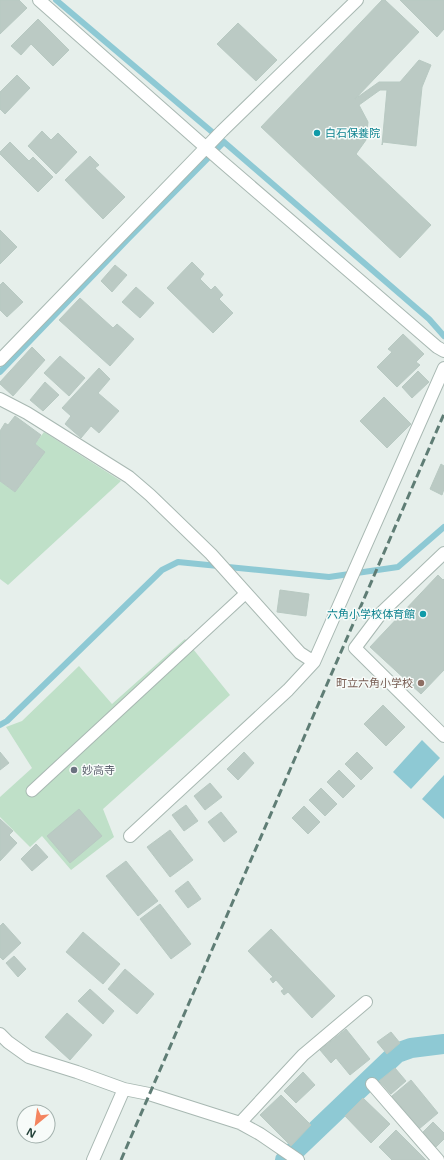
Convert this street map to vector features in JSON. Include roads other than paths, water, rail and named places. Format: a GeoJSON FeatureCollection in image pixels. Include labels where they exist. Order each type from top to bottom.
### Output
{"type":"FeatureCollection","features":[{"type":"Feature","properties":{"kind":"street"},"geometry":{"type":"LineString","coordinates":[[39,0],[208,146],[220,160],[437,347],[444,351]]}},
{"type":"Feature","properties":{"kind":"street"},"geometry":{"type":"LineString","coordinates":[[0,360],[222,131],[357,0]]}},
{"type":"Feature","properties":{"kind":"street"},"geometry":{"type":"LineString","coordinates":[[130,836],[288,690],[314,662],[444,368]]}},
{"type":"Feature","properties":{"kind":"street"},"geometry":{"type":"LineString","coordinates":[[0,399],[27,413],[129,477],[150,495],[211,554],[300,653],[314,662]]}},
{"type":"Feature","properties":{"kind":"street"},"geometry":{"type":"LineString","coordinates":[[444,553],[382,612],[355,648],[444,736]]}},
{"type":"Feature","properties":{"kind":"street"},"geometry":{"type":"LineString","coordinates":[[240,1123],[303,1055],[366,1002]]}},
{"type":"Feature","properties":{"kind":"street"},"geometry":{"type":"LineString","coordinates":[[0,1034],[8,1042],[29,1057],[124,1089],[150,1094],[240,1123],[260,1134],[298,1160]]}},
{"type":"Feature","properties":{"kind":"street"},"geometry":{"type":"LineString","coordinates":[[372,1084],[438,1160]]}},
{"type":"Feature","properties":{"kind":"street"},"geometry":{"type":"LineString","coordinates":[[94,1160],[124,1089]]}},
{"type":"Feature","properties":{"kind":"lane"},"geometry":{"type":"LineString","coordinates":[[32,791],[246,593]]}},
{"type":"Feature","properties":{"kind":"water"},"geometry":{"type":"Polygon","coordinates":[[[422,740],[440,758],[411,789],[393,772],[422,740]]]}},
{"type":"Feature","properties":{"kind":"water"},"geometry":{"type":"Polygon","coordinates":[[[444,775],[444,819],[422,799],[444,775]]]}},
{"type":"Feature","properties":{"kind":"waterway"},"geometry":{"type":"LineString","coordinates":[[56,0],[224,142],[429,319],[444,336]]}},
{"type":"Feature","properties":{"kind":"waterway"},"geometry":{"type":"LineString","coordinates":[[0,372],[224,142]]}},
{"type":"Feature","properties":{"kind":"waterway"},"geometry":{"type":"LineString","coordinates":[[0,725],[7,721],[162,570],[178,562],[329,577],[398,567],[444,527]]}},
{"type":"Feature","properties":{"kind":"waterway"},"geometry":{"type":"LineString","coordinates":[[285,1160],[397,1053],[411,1048],[444,1044]]}},
{"type":"Feature","properties":{"kind":"railway"},"geometry":{"type":"LineString","coordinates":[[121,1160],[444,414]]}},
{"type":"Feature","properties":{"kind":"place","name":"白石保養院"},"geometry":{"type":"Point","coordinates":[317,133]}},
{"type":"Feature","properties":{"kind":"place","name":"六角小学校体育館"},"geometry":{"type":"Point","coordinates":[423,614]}},
{"type":"Feature","properties":{"kind":"place","name":"町立六角小学校"},"geometry":{"type":"Point","coordinates":[421,683]}},
{"type":"Feature","properties":{"kind":"place","name":"妙高寺"},"geometry":{"type":"Point","coordinates":[74,770]}}]}
